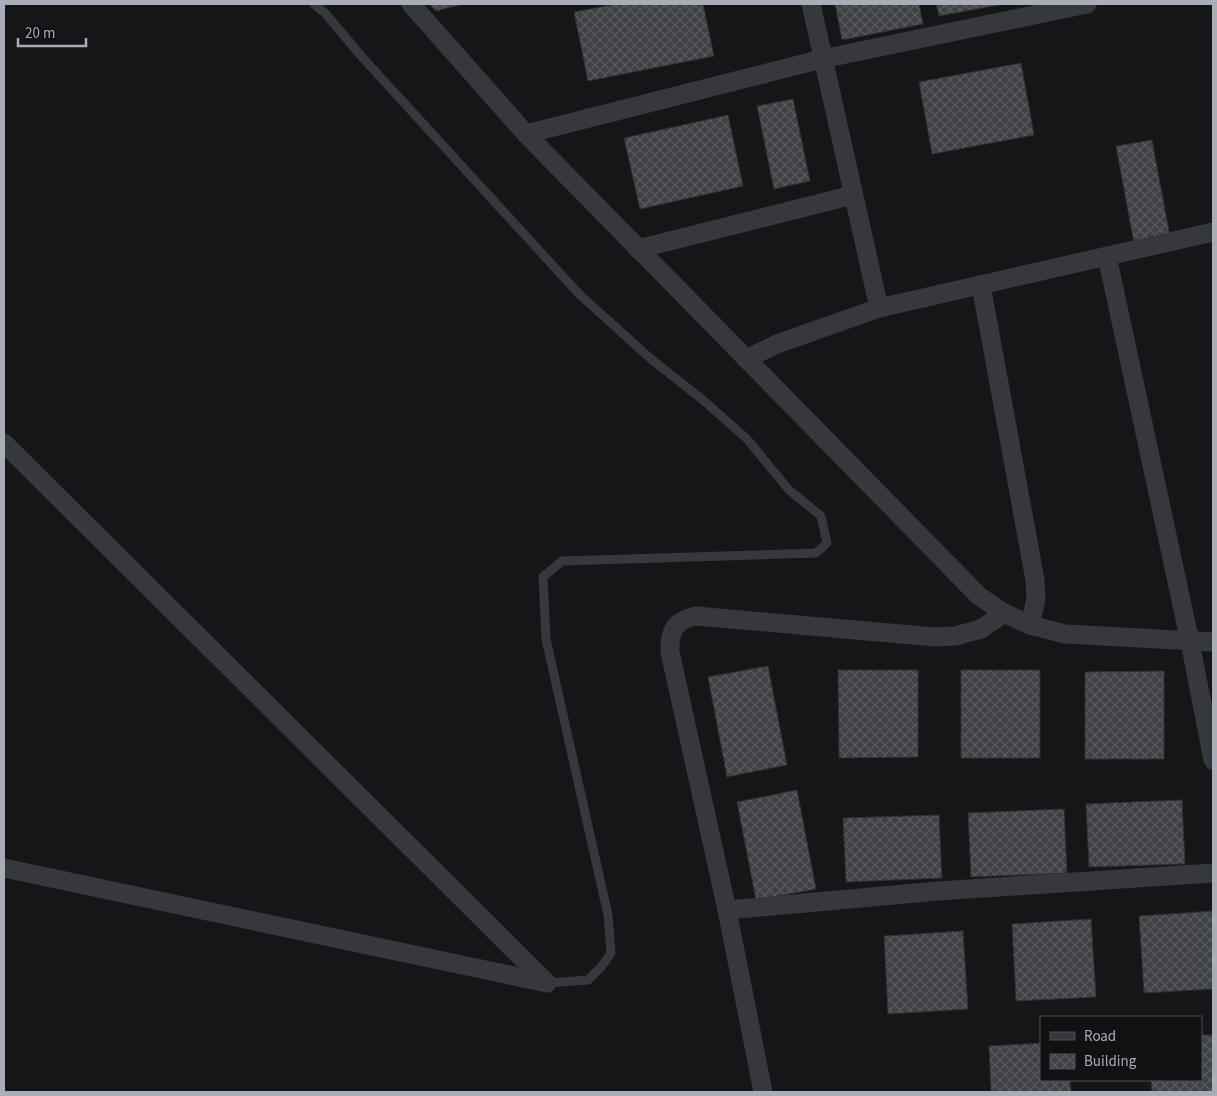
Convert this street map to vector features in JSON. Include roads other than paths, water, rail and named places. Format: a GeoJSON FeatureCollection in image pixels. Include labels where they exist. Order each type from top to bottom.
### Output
{"type":"FeatureCollection","features":[{"type":"Feature","properties":{"kind":"street"},"geometry":{"type":"LineString","coordinates":[[411,4],[526,134],[979,596],[1004,614],[1030,625],[1065,634],[1213,642]]}},
{"type":"Feature","properties":{"kind":"street"},"geometry":{"type":"LineString","coordinates":[[811,4],[879,308]]}},
{"type":"Feature","properties":{"kind":"street"},"geometry":{"type":"LineString","coordinates":[[526,134],[822,58],[1087,4]]}},
{"type":"Feature","properties":{"kind":"street"},"geometry":{"type":"LineString","coordinates":[[638,249],[853,195]]}},
{"type":"Feature","properties":{"kind":"street"},"geometry":{"type":"LineString","coordinates":[[746,359],[776,344],[879,308],[1213,232]]}},
{"type":"Feature","properties":{"kind":"street"},"geometry":{"type":"LineString","coordinates":[[1107,256],[1190,642],[1213,760]]}},
{"type":"Feature","properties":{"kind":"street"},"geometry":{"type":"LineString","coordinates":[[981,285],[1035,580],[1036,599],[1030,625]]}},
{"type":"Feature","properties":{"kind":"street"},"geometry":{"type":"LineString","coordinates":[[4,443],[547,983]]}},
{"type":"Feature","properties":{"kind":"street"},"geometry":{"type":"LineString","coordinates":[[763,1092],[727,910],[670,652],[669,640],[672,630],[686,618],[696,616],[935,638],[955,636],[981,629],[1004,614]]}},
{"type":"Feature","properties":{"kind":"street"},"geometry":{"type":"LineString","coordinates":[[4,868],[547,983]]}},
{"type":"Feature","properties":{"kind":"street"},"geometry":{"type":"LineString","coordinates":[[727,910],[938,891],[1213,873]]}},
{"type":"Feature","properties":{"kind":"lane"},"geometry":{"type":"LineString","coordinates":[[314,4],[325,13],[362,57],[579,294],[651,359],[703,400],[747,439],[790,490],[821,516],[827,543],[816,553],[562,561],[543,576],[546,639],[608,915],[610,953],[602,966],[588,980],[547,983]]}}]}
